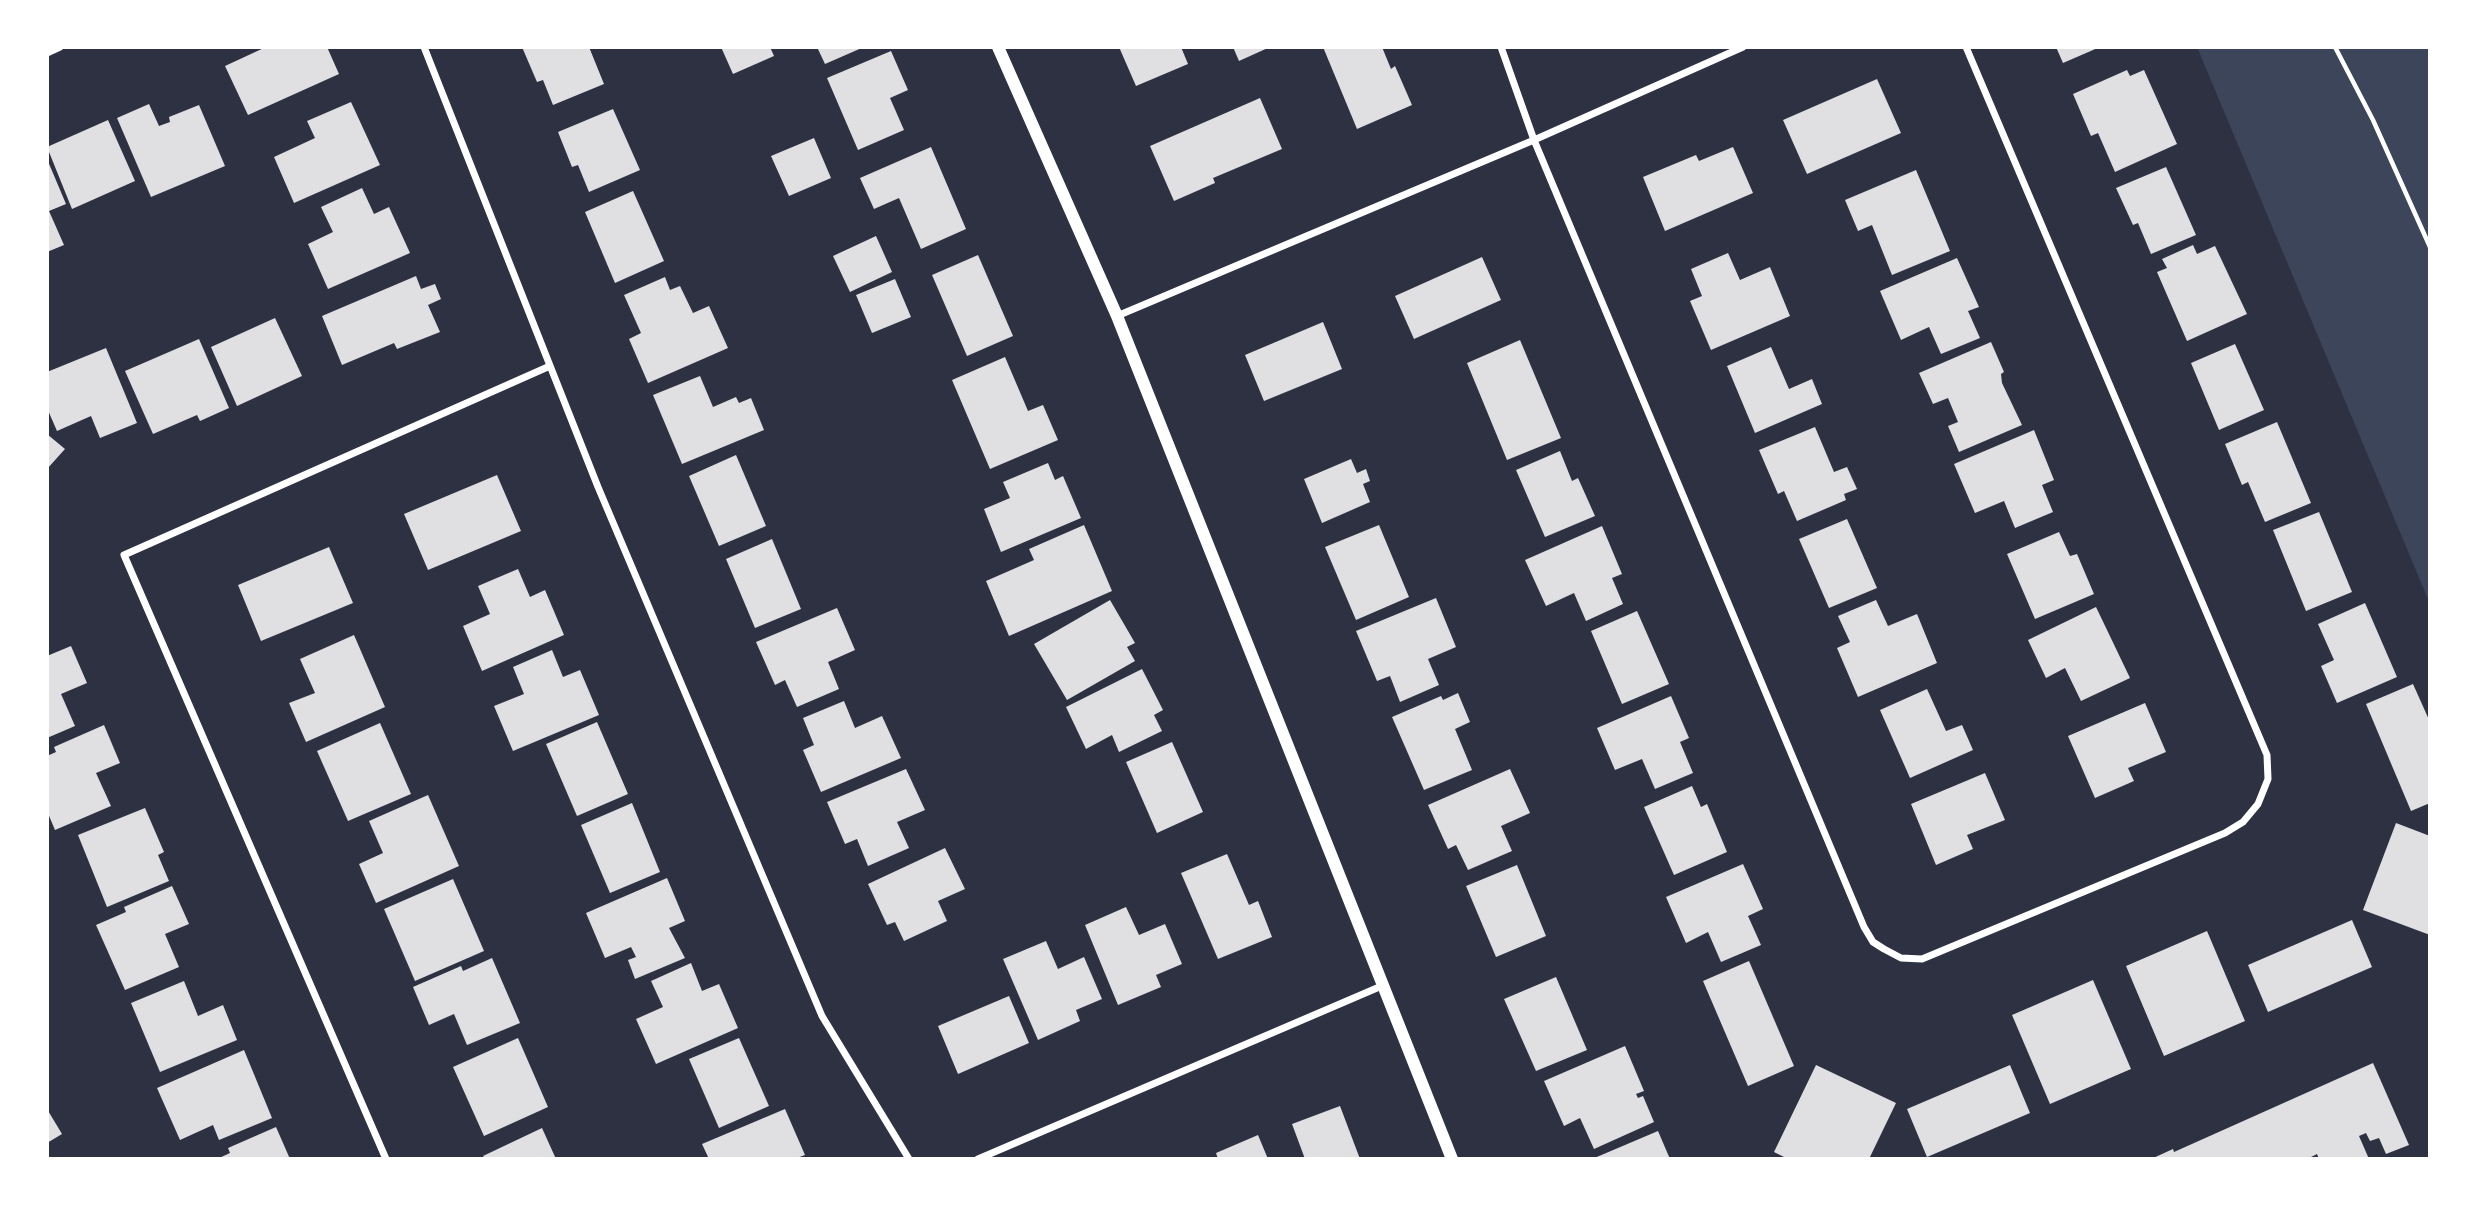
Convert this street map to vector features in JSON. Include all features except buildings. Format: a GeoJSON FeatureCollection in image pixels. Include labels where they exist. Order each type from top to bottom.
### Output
{"type":"FeatureCollection","features":[{"type":"Feature","properties":{"kind":"street"},"geometry":{"type":"LineString","coordinates":[[47,53],[60,47]]}},
{"type":"Feature","properties":{"kind":"street"},"geometry":{"type":"LineString","coordinates":[[424,47],[550,366],[822,1016],[909,1159]]}},
{"type":"Feature","properties":{"kind":"street"},"geometry":{"type":"LineString","coordinates":[[998,47],[1117,316],[1452,1159]]}},
{"type":"Feature","properties":{"kind":"street"},"geometry":{"type":"LineString","coordinates":[[1501,47],[1534,140],[1864,927],[1873,942],[1884,950],[1901,958],[1922,959],[2225,833],[2242,822],[2258,804],[2268,779],[2267,755],[1966,47]]}},
{"type":"Feature","properties":{"kind":"street"},"geometry":{"type":"LineString","coordinates":[[1117,316],[1534,140],[1742,47]]}},
{"type":"Feature","properties":{"kind":"street"},"geometry":{"type":"LineString","coordinates":[[386,1159],[124,555],[550,366]]}},
{"type":"Feature","properties":{"kind":"street"},"geometry":{"type":"LineString","coordinates":[[978,1159],[1384,985]]}},
{"type":"Feature","properties":{"kind":"path"},"geometry":{"type":"LineString","coordinates":[[2335,47],[2373,120],[2430,247]]}},
{"type":"Feature","properties":{"kind":"shaded area"},"geometry":{"type":"Polygon","coordinates":[[[2197,47],[2430,47],[2430,604],[2197,47]]]}}]}
